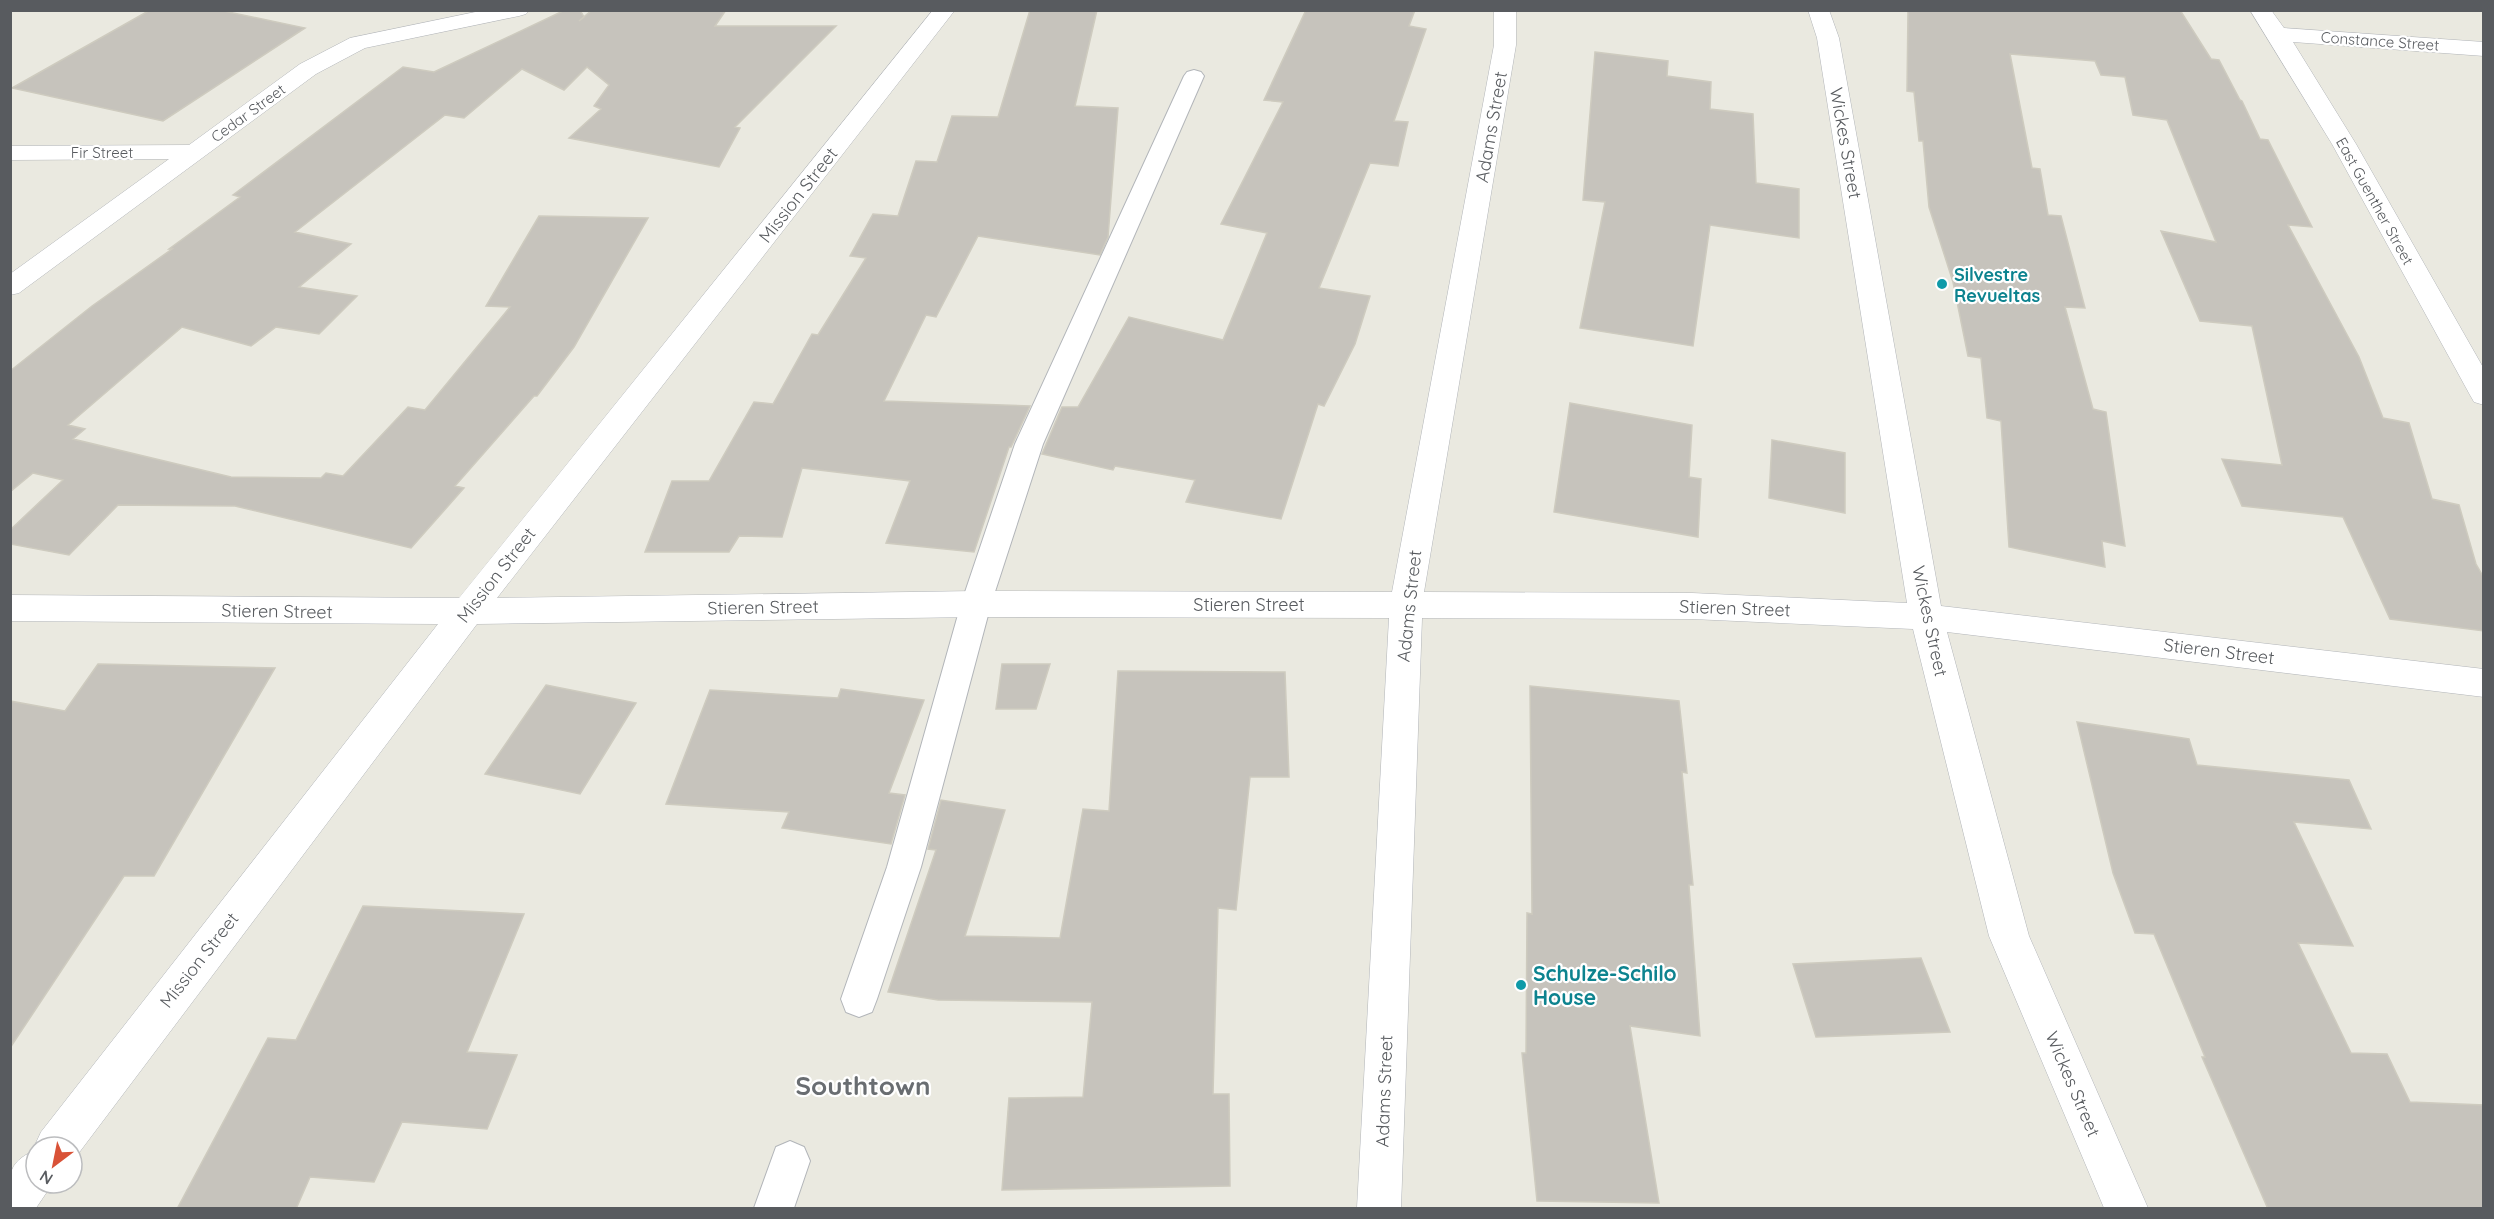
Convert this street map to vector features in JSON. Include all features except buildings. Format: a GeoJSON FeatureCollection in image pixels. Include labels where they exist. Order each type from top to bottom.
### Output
{"type":"FeatureCollection","features":[{"type":"Feature","properties":{"kind":"street","name":"Cedar Street"},"geometry":{"type":"LineString","coordinates":[[10,287],[308,69],[358,43],[519,10]]}},
{"type":"Feature","properties":{"kind":"street","name":"Mission Street"},"geometry":{"type":"LineString","coordinates":[[65,1135],[467,612],[945,10]]}},
{"type":"Feature","properties":{"kind":"street","name":"Adams Street"},"geometry":{"type":"LineString","coordinates":[[1378,1209],[1406,604],[1505,45],[1505,10]]}},
{"type":"Feature","properties":{"kind":"street","name":"Wickes Street"},"geometry":{"type":"LineString","coordinates":[[1818,10],[1830,50],[1926,616],[2008,936],[2126,1209]]}},
{"type":"Feature","properties":{"kind":"street","name":"East Guenther Street"},"geometry":{"type":"LineString","coordinates":[[2260,10],[2277,34],[2343,144],[2482,389]]}},
{"type":"Feature","properties":{"kind":"street","name":"Constance Street"},"geometry":{"type":"LineString","coordinates":[[2277,34],[2484,49]]}},
{"type":"Feature","properties":{"kind":"street","name":"Fir Street"},"geometry":{"type":"LineString","coordinates":[[10,153],[194,152]]}},
{"type":"Feature","properties":{"kind":"street","name":"Stieren Street"},"geometry":{"type":"LineString","coordinates":[[10,608],[467,612],[976,604],[1692,606],[1926,616],[2484,683]]}},
{"type":"Feature","properties":{"kind":"street"},"geometry":{"type":"LineString","coordinates":[[10,1206],[24,1188]]}},
{"type":"Feature","properties":{"kind":"lane"},"geometry":{"type":"LineString","coordinates":[[859,999],[904,867],[976,604],[1029,444],[1194,76]]}},
{"type":"Feature","properties":{"kind":"lane"},"geometry":{"type":"LineString","coordinates":[[774,1209],[790,1161]]}},
{"type":"Feature","properties":{"kind":"place","name":"Silvestre Revueltas"},"geometry":{"type":"Point","coordinates":[1942,284]}},
{"type":"Feature","properties":{"kind":"place","name":"Schulze-Schilo House"},"geometry":{"type":"Point","coordinates":[1521,985]}},
{"type":"Feature","properties":{"kind":"district","name":"Southtown"},"geometry":{"type":"Point","coordinates":[863,1085]}}]}
